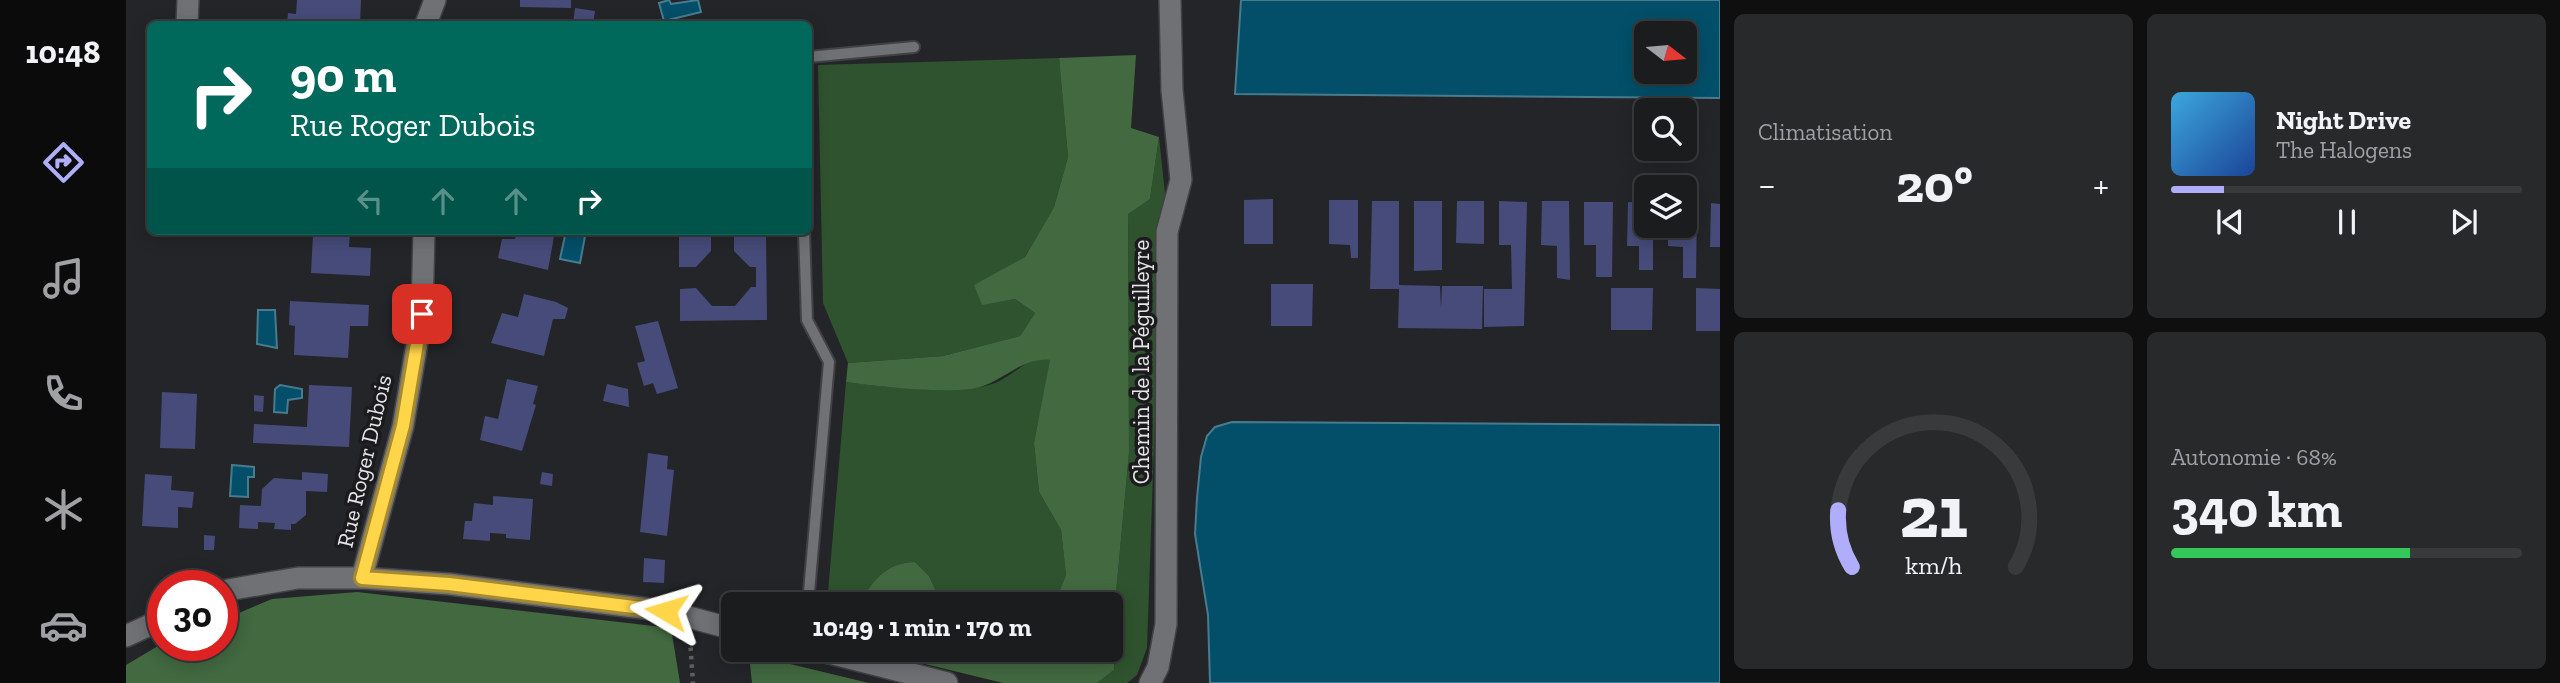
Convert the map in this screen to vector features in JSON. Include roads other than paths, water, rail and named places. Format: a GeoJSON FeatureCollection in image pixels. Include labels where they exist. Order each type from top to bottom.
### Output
{"type":"FeatureCollection","features":[{"type":"Feature","properties":{"kind":"street"},"geometry":{"type":"LineString","coordinates":[[187,21],[188,0]]}},
{"type":"Feature","properties":{"kind":"street"},"geometry":{"type":"LineString","coordinates":[[427,21],[435,0]]}},
{"type":"Feature","properties":{"kind":"street","name":"Chemin de la Péguilleyre"},"geometry":{"type":"LineString","coordinates":[[1150,683],[1158,667],[1166,624],[1167,232],[1181,180],[1171,90],[1170,0]]}},
{"type":"Feature","properties":{"kind":"street","name":"Rue Roger Dubois"},"geometry":{"type":"LineString","coordinates":[[362,578],[403,426],[422,314],[424,235]]}},
{"type":"Feature","properties":{"kind":"street"},"geometry":{"type":"LineString","coordinates":[[238,588],[298,578],[362,578],[462,585],[666,611],[721,626]]}},
{"type":"Feature","properties":{"kind":"street"},"geometry":{"type":"LineString","coordinates":[[126,636],[147,626]]}},
{"type":"Feature","properties":{"kind":"street"},"geometry":{"type":"LineString","coordinates":[[865,662],[947,683]]}},
{"type":"Feature","properties":{"kind":"lane"},"geometry":{"type":"LineString","coordinates":[[812,57],[914,47]]}},
{"type":"Feature","properties":{"kind":"lane"},"geometry":{"type":"LineString","coordinates":[[804,235],[807,320],[829,362],[809,592]]}},
{"type":"Feature","properties":{"kind":"water"},"geometry":{"type":"Polygon","coordinates":[[[669,0],[671,4],[698,0],[701,12],[664,21],[659,3],[669,0]]]}},
{"type":"Feature","properties":{"kind":"water"},"geometry":{"type":"Polygon","coordinates":[[[1241,0],[1720,0],[1720,98],[1235,94],[1241,0]]]}},
{"type":"Feature","properties":{"kind":"water"},"geometry":{"type":"Polygon","coordinates":[[[565,235],[585,235],[580,263],[560,259],[565,235]]]}},
{"type":"Feature","properties":{"kind":"water"},"geometry":{"type":"Polygon","coordinates":[[[258,310],[275,310],[277,348],[257,344],[258,310]]]}},
{"type":"Feature","properties":{"kind":"water"},"geometry":{"type":"Polygon","coordinates":[[[280,385],[302,389],[302,398],[288,400],[287,413],[274,412],[275,389],[280,385]]]}},
{"type":"Feature","properties":{"kind":"water"},"geometry":{"type":"Polygon","coordinates":[[[1232,422],[1720,425],[1720,683],[1210,683],[1208,615],[1195,534],[1197,498],[1201,457],[1207,436],[1215,427],[1232,422]]]}},
{"type":"Feature","properties":{"kind":"water"},"geometry":{"type":"Polygon","coordinates":[[[232,465],[254,467],[254,477],[248,477],[248,497],[230,496],[232,465]]]}}]}
